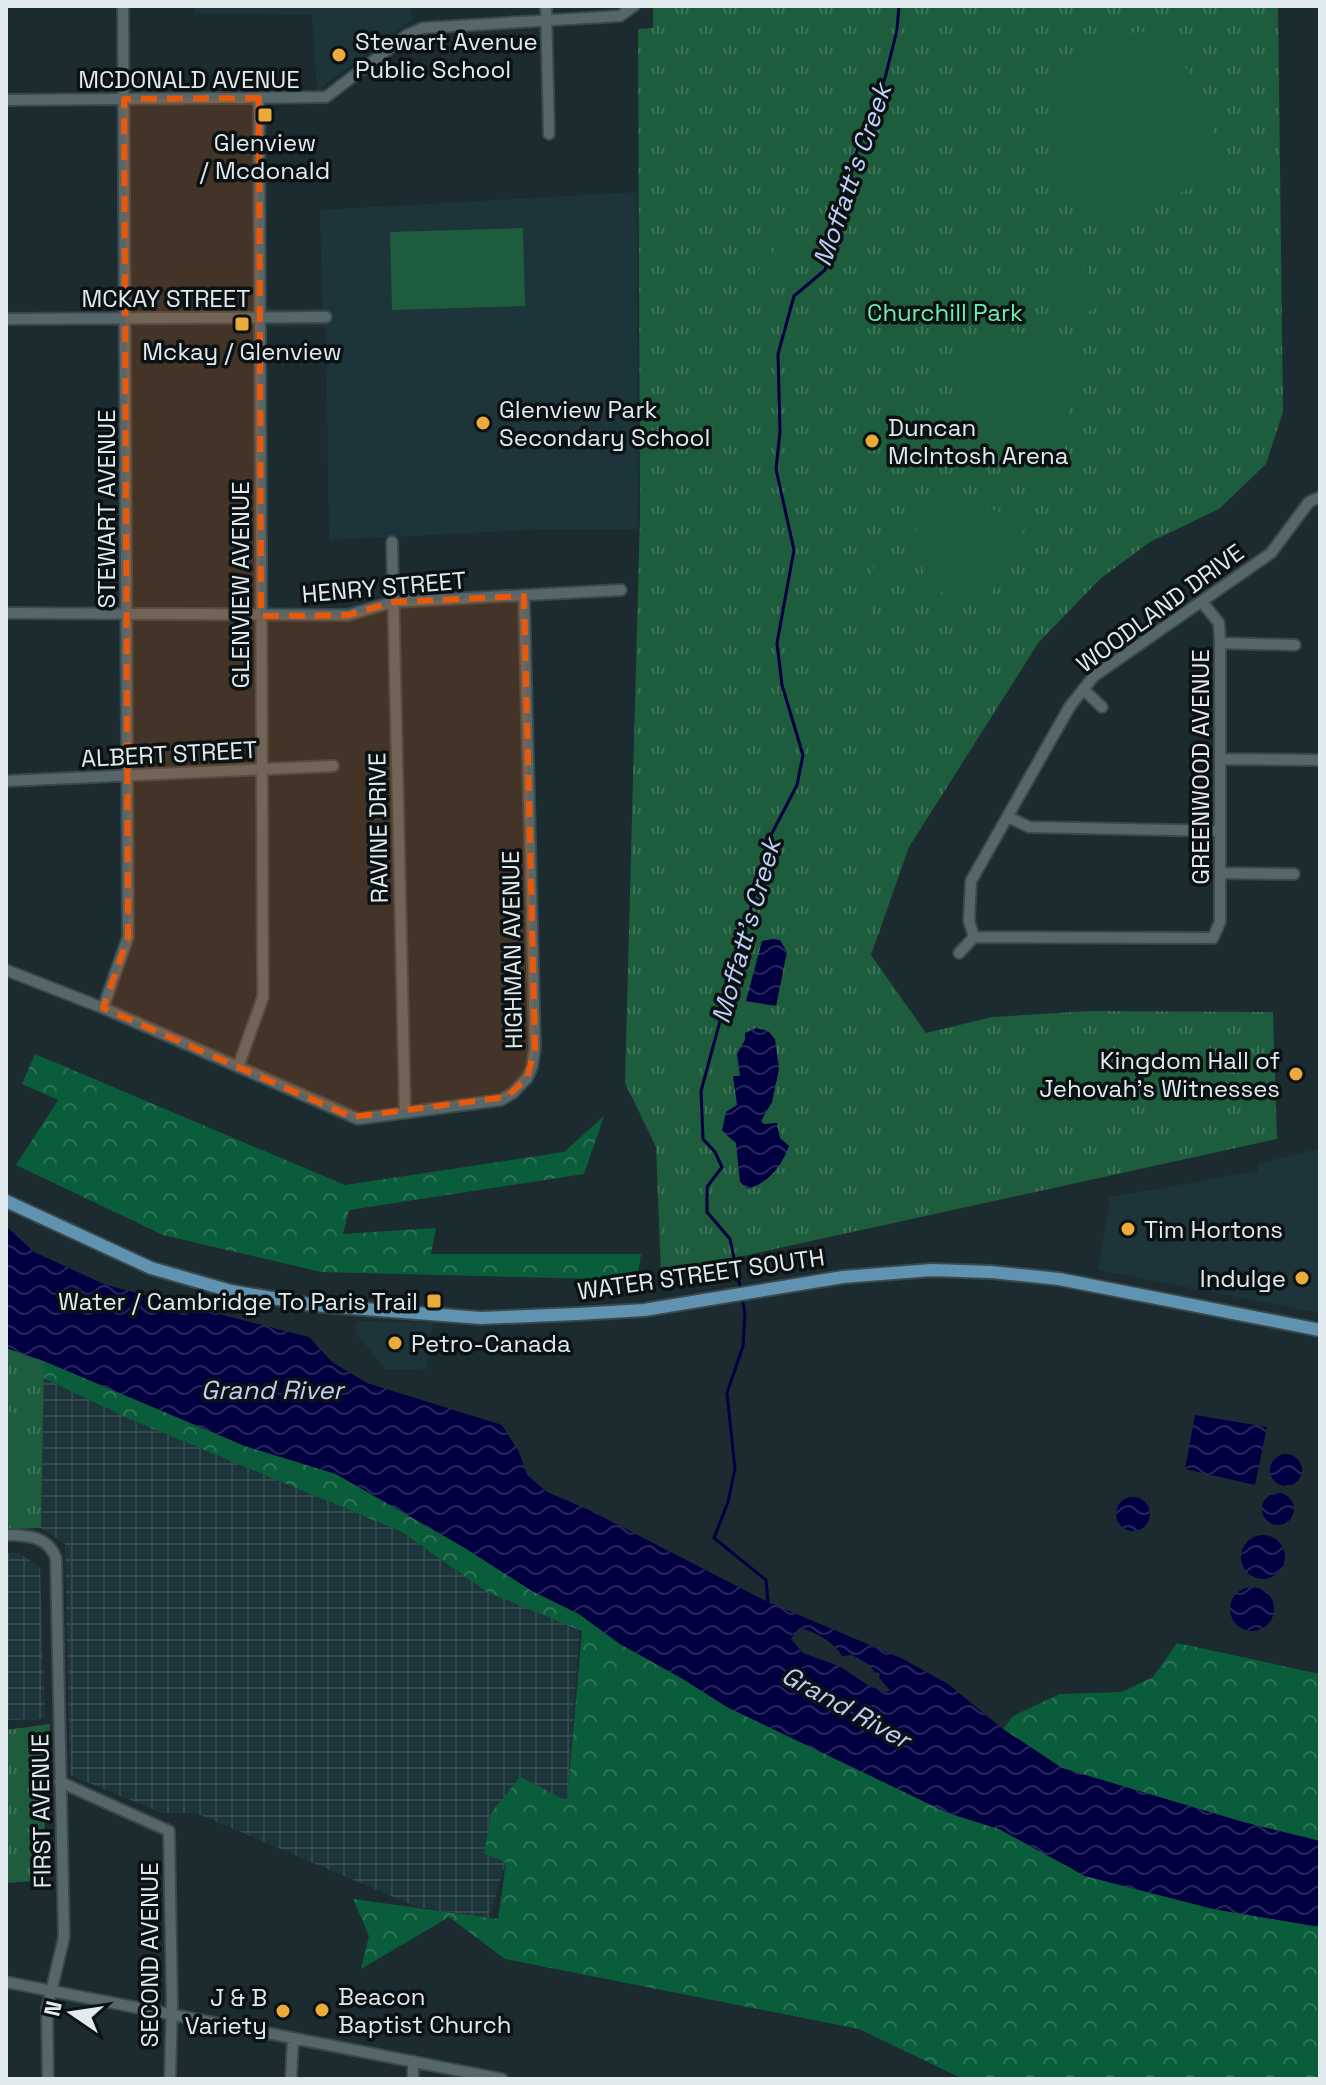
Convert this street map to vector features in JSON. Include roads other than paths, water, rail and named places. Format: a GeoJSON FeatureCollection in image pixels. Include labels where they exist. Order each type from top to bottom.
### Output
{"type":"FeatureCollection","features":[{"type":"Feature","properties":{"kind":"main road","name":"WATER STREET SOUTH"},"geometry":{"type":"LineString","coordinates":[[6,1201],[151,1268],[231,1291],[313,1305],[481,1318],[644,1310],[883,1273],[932,1270],[991,1272],[1094,1285],[1320,1330]]}},
{"type":"Feature","properties":{"kind":"street","name":"STEWART AVENUE"},"geometry":{"type":"LineString","coordinates":[[103,1008],[128,937],[123,6]]}},
{"type":"Feature","properties":{"kind":"street"},"geometry":{"type":"LineString","coordinates":[[546,6],[549,134]]}},
{"type":"Feature","properties":{"kind":"street","name":"MCDONALD AVENUE"},"geometry":{"type":"LineString","coordinates":[[6,100],[326,97],[407,35],[423,28],[620,16],[634,6]]}},
{"type":"Feature","properties":{"kind":"street","name":"GLENVIEW AVENUE"},"geometry":{"type":"LineString","coordinates":[[238,1067],[263,997],[259,98]]}},
{"type":"Feature","properties":{"kind":"street","name":"MCKAY STREET"},"geometry":{"type":"LineString","coordinates":[[6,319],[326,317]]}},
{"type":"Feature","properties":{"kind":"street","name":"WOODLAND DRIVE"},"geometry":{"type":"LineString","coordinates":[[974,937],[969,921],[971,881],[1070,706],[1083,689],[1094,676],[1271,553],[1309,502],[1320,497]]}},
{"type":"Feature","properties":{"kind":"street","name":"RAVINE DRIVE"},"geometry":{"type":"LineString","coordinates":[[392,542],[405,1113]]}},
{"type":"Feature","properties":{"kind":"street","name":"HENRY STREET"},"geometry":{"type":"LineString","coordinates":[[6,613],[348,615],[393,602],[621,590]]}},
{"type":"Feature","properties":{"kind":"street","name":"HIGHMAN AVENUE"},"geometry":{"type":"LineString","coordinates":[[6,970],[103,1008],[352,1117],[501,1100],[523,1083],[534,1060],[524,596]]}},
{"type":"Feature","properties":{"kind":"street","name":"GREENWOOD AVENUE"},"geometry":{"type":"LineString","coordinates":[[974,937],[1213,938],[1220,922],[1220,643],[1219,623],[1202,602]]}},
{"type":"Feature","properties":{"kind":"street"},"geometry":{"type":"LineString","coordinates":[[1220,643],[1295,645]]}},
{"type":"Feature","properties":{"kind":"street"},"geometry":{"type":"LineString","coordinates":[[1083,689],[1102,707]]}},
{"type":"Feature","properties":{"kind":"street"},"geometry":{"type":"LineString","coordinates":[[1220,759],[1320,760]]}},
{"type":"Feature","properties":{"kind":"street","name":"ALBERT STREET"},"geometry":{"type":"LineString","coordinates":[[6,781],[333,766]]}},
{"type":"Feature","properties":{"kind":"street"},"geometry":{"type":"LineString","coordinates":[[1008,817],[1029,827],[1220,831]]}},
{"type":"Feature","properties":{"kind":"street"},"geometry":{"type":"LineString","coordinates":[[1221,873],[1294,874]]}},
{"type":"Feature","properties":{"kind":"street"},"geometry":{"type":"LineString","coordinates":[[959,953],[974,937]]}},
{"type":"Feature","properties":{"kind":"street","name":"FIRST AVENUE"},"geometry":{"type":"LineString","coordinates":[[6,1535],[27,1536],[47,1543],[56,1558],[64,1937],[47,2009],[48,2079]]}},
{"type":"Feature","properties":{"kind":"street","name":"SECOND AVENUE"},"geometry":{"type":"LineString","coordinates":[[60,1782],[169,1831],[170,2079]]}},
{"type":"Feature","properties":{"kind":"street"},"geometry":{"type":"LineString","coordinates":[[6,1982],[502,2079]]}},
{"type":"Feature","properties":{"kind":"street"},"geometry":{"type":"LineString","coordinates":[[291,2079],[293,2038]]}},
{"type":"Feature","properties":{"kind":"street"},"geometry":{"type":"LineString","coordinates":[[413,2061],[413,2079]]}},
{"type":"Feature","properties":{"kind":"water"},"geometry":{"type":"Polygon","coordinates":[[[780,940],[787,952],[776,1006],[746,1001],[762,941],[780,940]]]}},
{"type":"Feature","properties":{"kind":"water"},"geometry":{"type":"Polygon","coordinates":[[[756,1028],[768,1031],[775,1039],[779,1069],[772,1102],[761,1121],[764,1124],[777,1123],[780,1138],[789,1146],[774,1172],[748,1189],[740,1182],[736,1143],[722,1131],[726,1112],[737,1105],[733,1076],[740,1076],[737,1054],[745,1040],[745,1033],[756,1028]]]}},
{"type":"Feature","properties":{"kind":"water","name":"Grand River"},"geometry":{"type":"Polygon","coordinates":[[[6,1226],[34,1252],[106,1285],[309,1337],[332,1362],[367,1383],[502,1425],[519,1452],[527,1475],[547,1492],[589,1510],[768,1602],[903,1659],[948,1684],[1003,1729],[1062,1768],[1243,1822],[1320,1841],[1320,1927],[1213,1909],[1085,1876],[999,1829],[948,1813],[727,1707],[620,1644],[579,1614],[532,1591],[465,1548],[336,1474],[245,1446],[6,1348],[6,1226]],[[799,1628],[791,1639],[803,1653],[841,1667],[869,1686],[887,1692],[890,1690],[879,1678],[880,1673],[874,1672],[870,1665],[852,1655],[842,1656],[817,1634],[799,1628]]]}},
{"type":"Feature","properties":{"kind":"water"},"geometry":{"type":"Polygon","coordinates":[[[1195,1415],[1267,1427],[1255,1485],[1185,1469],[1195,1415]]]}},
{"type":"Feature","properties":{"kind":"water"},"geometry":{"type":"Polygon","coordinates":[[[1286,1454],[1298,1458],[1302,1470],[1298,1482],[1286,1486],[1274,1482],[1270,1470],[1274,1458],[1286,1454]]]}},
{"type":"Feature","properties":{"kind":"water"},"geometry":{"type":"Polygon","coordinates":[[[1278,1493],[1289,1498],[1294,1509],[1289,1520],[1278,1525],[1267,1520],[1262,1509],[1267,1498],[1278,1493]]]}},
{"type":"Feature","properties":{"kind":"water"},"geometry":{"type":"Polygon","coordinates":[[[1133,1497],[1145,1502],[1150,1514],[1145,1526],[1133,1531],[1121,1526],[1116,1514],[1121,1502],[1133,1497]]]}},
{"type":"Feature","properties":{"kind":"water"},"geometry":{"type":"Polygon","coordinates":[[[1263,1535],[1279,1541],[1285,1557],[1279,1573],[1263,1579],[1247,1573],[1241,1557],[1247,1541],[1263,1535]]]}},
{"type":"Feature","properties":{"kind":"water"},"geometry":{"type":"Polygon","coordinates":[[[1252,1587],[1267,1594],[1274,1609],[1267,1624],[1252,1631],[1237,1624],[1230,1609],[1237,1594],[1252,1587]]]}},
{"type":"Feature","properties":{"kind":"waterway","name":"Moffatt's Creek"},"geometry":{"type":"LineString","coordinates":[[741,1291],[730,1239],[707,1212],[707,1187],[722,1167],[715,1152],[703,1139],[701,1091],[770,837],[797,785],[803,755],[782,685],[777,643],[794,550],[776,469],[780,432],[778,354],[794,296],[825,270],[853,161],[885,78],[897,30],[899,6]]}},
{"type":"Feature","properties":{"kind":"waterway","name":"Moffatt's Creek"},"geometry":{"type":"LineString","coordinates":[[742,1298],[745,1313],[743,1346],[727,1393],[735,1469],[728,1502],[714,1538],[766,1580],[768,1602]]}},
{"type":"Feature","properties":{"kind":"place","name":"Stewart Avenue Public School"},"geometry":{"type":"Point","coordinates":[339,55]}},
{"type":"Feature","properties":{"kind":"place","name":"Glenview / Mcdonald"},"geometry":{"type":"Point","coordinates":[265,115]}},
{"type":"Feature","properties":{"kind":"place","name":"Mckay / Glenview"},"geometry":{"type":"Point","coordinates":[242,324]}},
{"type":"Feature","properties":{"kind":"place","name":"Glenview Park Secondary School"},"geometry":{"type":"Point","coordinates":[483,423]}},
{"type":"Feature","properties":{"kind":"place","name":"Duncan McIntosh Arena"},"geometry":{"type":"Point","coordinates":[872,441]}},
{"type":"Feature","properties":{"kind":"place","name":"Kingdom Hall of Jehovah's Witnesses"},"geometry":{"type":"Point","coordinates":[1296,1074]}},
{"type":"Feature","properties":{"kind":"place","name":"Tim Hortons"},"geometry":{"type":"Point","coordinates":[1128,1229]}},
{"type":"Feature","properties":{"kind":"place","name":"Indulge"},"geometry":{"type":"Point","coordinates":[1302,1278]}},
{"type":"Feature","properties":{"kind":"place","name":"Water / Cambridge To Paris Trail"},"geometry":{"type":"Point","coordinates":[434,1301]}},
{"type":"Feature","properties":{"kind":"place","name":"Petro-Canada"},"geometry":{"type":"Point","coordinates":[395,1343]}},
{"type":"Feature","properties":{"kind":"place","name":"Beacon Baptist Church"},"geometry":{"type":"Point","coordinates":[322,2010]}},
{"type":"Feature","properties":{"kind":"place","name":"J & B Variety"},"geometry":{"type":"Point","coordinates":[283,2011]}},
{"type":"Feature","properties":{"kind":"park label","name":"Churchill Park"},"geometry":{"type":"Point","coordinates":[945,312]}}]}
